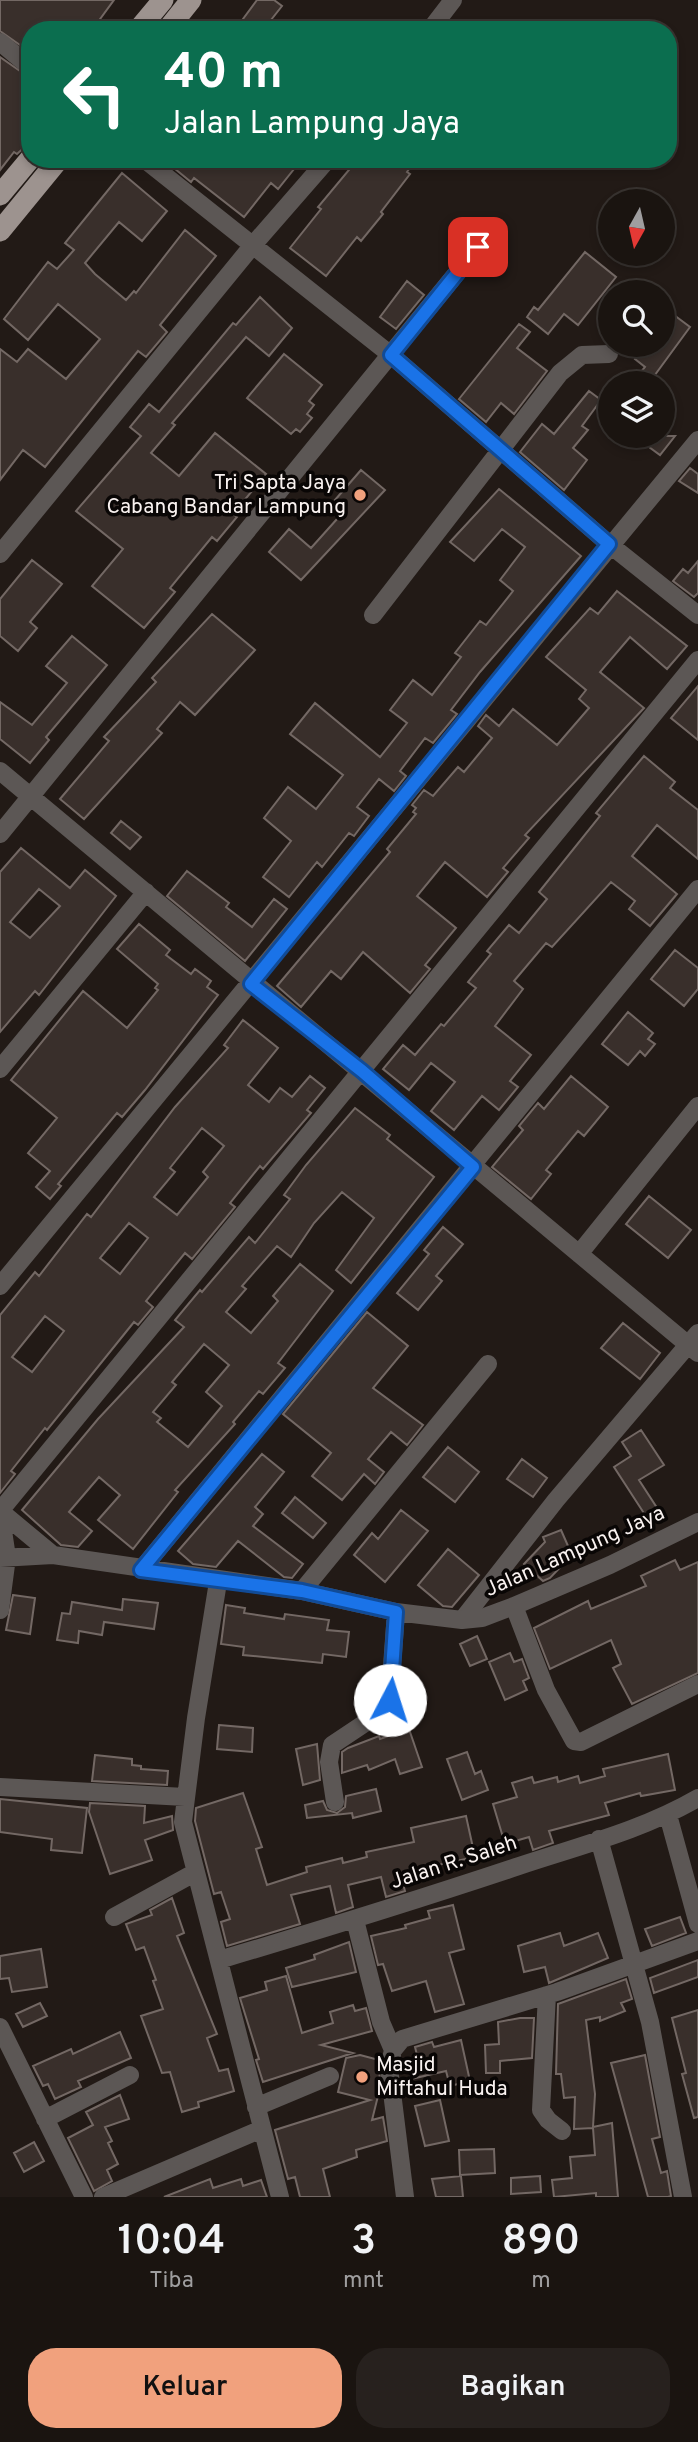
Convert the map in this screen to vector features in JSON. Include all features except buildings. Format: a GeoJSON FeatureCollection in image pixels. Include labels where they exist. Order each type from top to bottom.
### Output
{"type":"FeatureCollection","features":[{"type":"Feature","properties":{"kind":"main road"},"geometry":{"type":"LineString","coordinates":[[146,21],[163,0]]}},
{"type":"Feature","properties":{"kind":"main road"},"geometry":{"type":"LineString","coordinates":[[174,21],[191,0]]}},
{"type":"Feature","properties":{"kind":"main road"},"geometry":{"type":"LineString","coordinates":[[0,195],[22,168]]}},
{"type":"Feature","properties":{"kind":"main road"},"geometry":{"type":"LineString","coordinates":[[0,231],[52,168]]}},
{"type":"Feature","properties":{"kind":"street"},"geometry":{"type":"LineString","coordinates":[[437,21],[453,0]]}},
{"type":"Feature","properties":{"kind":"street"},"geometry":{"type":"LineString","coordinates":[[0,43],[21,60]]}},
{"type":"Feature","properties":{"kind":"street"},"geometry":{"type":"LineString","coordinates":[[155,168],[391,355],[609,544],[698,615]]}},
{"type":"Feature","properties":{"kind":"street"},"geometry":{"type":"LineString","coordinates":[[0,554],[253,245],[320,168]]}},
{"type":"Feature","properties":{"kind":"street"},"geometry":{"type":"LineString","coordinates":[[0,834],[478,247]]}},
{"type":"Feature","properties":{"kind":"street"},"geometry":{"type":"LineString","coordinates":[[373,615],[500,450],[574,360],[598,354]]}},
{"type":"Feature","properties":{"kind":"street"},"geometry":{"type":"LineString","coordinates":[[0,1286],[251,984],[609,544],[698,440]]}},
{"type":"Feature","properties":{"kind":"street"},"geometry":{"type":"LineString","coordinates":[[0,1610],[4,1558],[0,1511],[698,660]]}},
{"type":"Feature","properties":{"kind":"street"},"geometry":{"type":"LineString","coordinates":[[0,771],[146,892],[251,984],[362,1071],[579,1254],[694,1344],[556,1500],[463,1620]]}},
{"type":"Feature","properties":{"kind":"street"},"geometry":{"type":"LineString","coordinates":[[141,1570],[698,889]]}},
{"type":"Feature","properties":{"kind":"street"},"geometry":{"type":"LineString","coordinates":[[0,1069],[146,892]]}},
{"type":"Feature","properties":{"kind":"street"},"geometry":{"type":"LineString","coordinates":[[579,1254],[698,1106]]}},
{"type":"Feature","properties":{"kind":"street"},"geometry":{"type":"LineString","coordinates":[[302,1591],[488,1364]]}},
{"type":"Feature","properties":{"kind":"street"},"geometry":{"type":"LineString","coordinates":[[0,1511],[54,1555]]}},
{"type":"Feature","properties":{"kind":"street","name":"Jalan Lampung Jaya"},"geometry":{"type":"LineString","coordinates":[[4,1558],[54,1555],[218,1582],[302,1591],[396,1612],[463,1620],[482,1618],[514,1606],[610,1565],[698,1522]]}},
{"type":"Feature","properties":{"kind":"street"},"geometry":{"type":"LineString","coordinates":[[218,1582],[183,1822],[281,2197]]}},
{"type":"Feature","properties":{"kind":"street"},"geometry":{"type":"LineString","coordinates":[[514,1606],[546,1690],[573,1741],[581,1742],[698,1684]]}},
{"type":"Feature","properties":{"kind":"street"},"geometry":{"type":"LineString","coordinates":[[335,1802],[329,1762],[332,1745],[389,1707],[396,1612]]}},
{"type":"Feature","properties":{"kind":"street"},"geometry":{"type":"LineString","coordinates":[[0,1787],[185,1797]]}},
{"type":"Feature","properties":{"kind":"street","name":"Jalan R. Saleh"},"geometry":{"type":"LineString","coordinates":[[219,1961],[355,1920],[599,1839],[668,1815],[698,1798]]}},
{"type":"Feature","properties":{"kind":"street"},"geometry":{"type":"LineString","coordinates":[[668,1815],[698,1924]]}},
{"type":"Feature","properties":{"kind":"street"},"geometry":{"type":"LineString","coordinates":[[599,1839],[658,2060],[682,2197]]}},
{"type":"Feature","properties":{"kind":"street"},"geometry":{"type":"LineString","coordinates":[[114,1917],[196,1872]]}},
{"type":"Feature","properties":{"kind":"street"},"geometry":{"type":"LineString","coordinates":[[355,1920],[381,2022],[393,2050]]}},
{"type":"Feature","properties":{"kind":"street"},"geometry":{"type":"LineString","coordinates":[[405,2197],[389,2068],[393,2050],[402,2039],[430,2028],[547,1995],[698,1941]]}},
{"type":"Feature","properties":{"kind":"street"},"geometry":{"type":"LineString","coordinates":[[547,1995],[541,2110],[548,2120],[562,2131]]}},
{"type":"Feature","properties":{"kind":"street"},"geometry":{"type":"LineString","coordinates":[[0,2027],[84,2197]]}},
{"type":"Feature","properties":{"kind":"street"},"geometry":{"type":"LineString","coordinates":[[46,2119],[130,2075]]}},
{"type":"Feature","properties":{"kind":"street"},"geometry":{"type":"LineString","coordinates":[[256,2107],[330,2076]]}},
{"type":"Feature","properties":{"kind":"street"},"geometry":{"type":"LineString","coordinates":[[103,2197],[262,2129]]}},
{"type":"Feature","properties":{"kind":"place","name":"Tri Sapta Jaya Cabang Bandar Lampung"},"geometry":{"type":"Point","coordinates":[360,495]}},
{"type":"Feature","properties":{"kind":"place","name":"Masjid Miftahul Huda"},"geometry":{"type":"Point","coordinates":[362,2077]}},
{"type":"Feature","properties":{"kind":"route"},"geometry":{"type":"LineString","coordinates":[[390,1700],[396,1612],[302,1591],[141,1570],[473,1167],[362,1071],[251,984],[609,544],[391,355],[478,247]]}}]}
